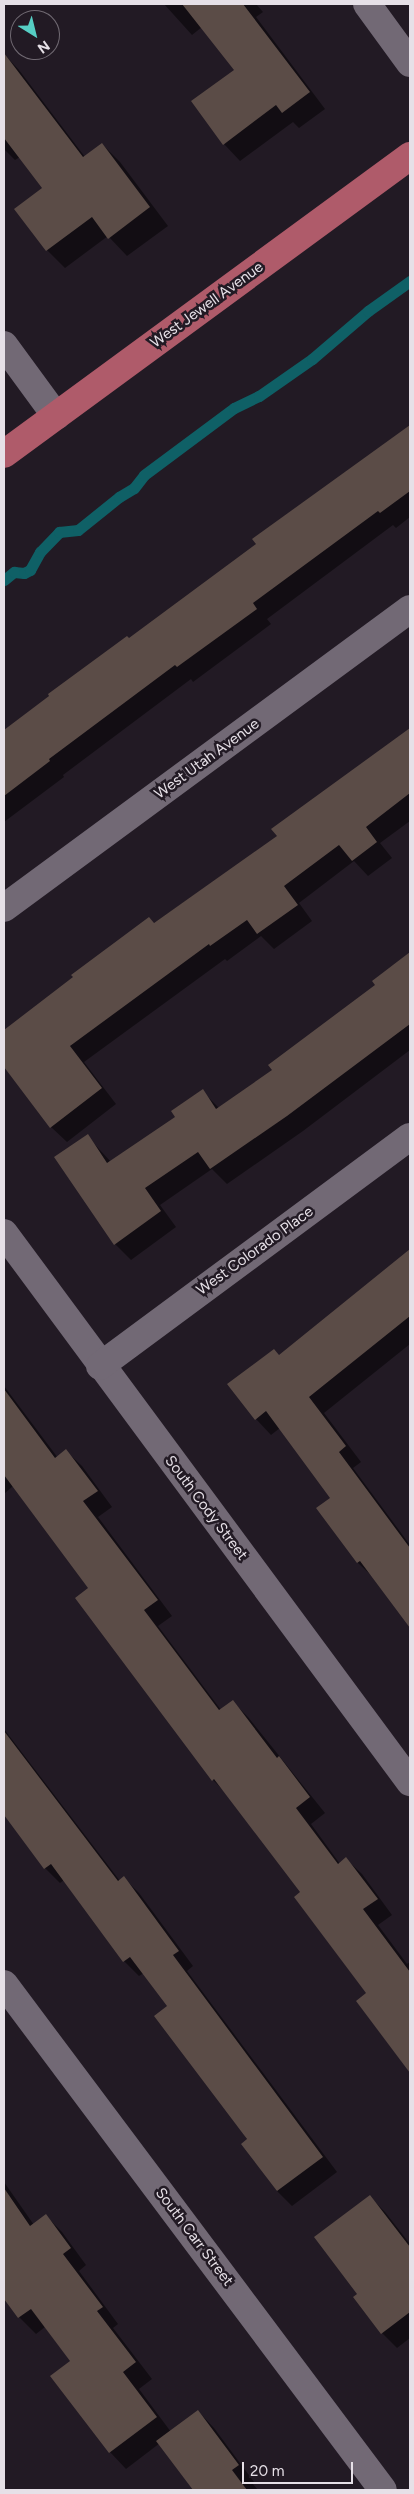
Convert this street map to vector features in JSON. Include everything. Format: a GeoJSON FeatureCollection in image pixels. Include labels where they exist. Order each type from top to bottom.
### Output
{"type":"FeatureCollection","features":[{"type":"Feature","properties":{"kind":"main road","name":"West Jewell Avenue"},"geometry":{"type":"LineString","coordinates":[[4,454],[410,156]]}},
{"type":"Feature","properties":{"kind":"street"},"geometry":{"type":"LineString","coordinates":[[367,4],[410,63]]}},
{"type":"Feature","properties":{"kind":"street"},"geometry":{"type":"LineString","coordinates":[[4,345],[56,416]]}},
{"type":"Feature","properties":{"kind":"street","name":"West Utah Avenue"},"geometry":{"type":"LineString","coordinates":[[4,908],[410,609]]}},
{"type":"Feature","properties":{"kind":"street","name":"West Colorado Place"},"geometry":{"type":"LineString","coordinates":[[100,1366],[410,1137]]}},
{"type":"Feature","properties":{"kind":"street","name":"South Cody Street"},"geometry":{"type":"LineString","coordinates":[[4,1233],[100,1366],[410,1782]]}},
{"type":"Feature","properties":{"kind":"street","name":"South Carr Street"},"geometry":{"type":"LineString","coordinates":[[4,1984],[383,2490]]}},
{"type":"Feature","properties":{"kind":"building"},"geometry":{"type":"Polygon","coordinates":[[[182,4],[243,4],[310,92],[282,113],[276,105],[223,145],[191,101],[234,70],[182,4]]]}},
{"type":"Feature","properties":{"kind":"building"},"geometry":{"type":"Polygon","coordinates":[[[4,53],[83,157],[102,143],[150,207],[108,239],[92,217],[46,251],[14,209],[42,188],[4,138],[4,53]]]}},
{"type":"Feature","properties":{"kind":"building"},"geometry":{"type":"Polygon","coordinates":[[[410,425],[410,491],[380,513],[378,511],[253,603],[257,609],[177,667],[175,665],[49,759],[50,761],[4,796],[4,730],[49,696],[48,694],[127,636],[129,638],[256,544],[252,539],[410,425]]]}},
{"type":"Feature","properties":{"kind":"building"},"geometry":{"type":"Polygon","coordinates":[[[410,728],[410,793],[366,827],[377,842],[352,861],[339,845],[284,886],[298,905],[257,934],[247,920],[210,946],[209,944],[70,1046],[102,1088],[50,1128],[4,1067],[4,1030],[73,977],[71,975],[149,917],[154,923],[277,836],[271,829],[410,728]]]}},
{"type":"Feature","properties":{"kind":"building"},"geometry":{"type":"Polygon","coordinates":[[[410,952],[410,1024],[287,1116],[210,1169],[198,1152],[145,1188],[161,1211],[114,1245],[54,1157],[88,1134],[107,1163],[175,1117],[171,1111],[203,1089],[216,1109],[272,1070],[268,1065],[375,985],[372,981],[410,952]]]}},
{"type":"Feature","properties":{"kind":"building"},"geometry":{"type":"Polygon","coordinates":[[[410,1249],[410,1316],[309,1397],[346,1446],[339,1452],[410,1548],[410,1628],[360,1561],[357,1563],[316,1508],[330,1498],[266,1411],[255,1420],[227,1384],[274,1349],[279,1355],[410,1249]]]}},
{"type":"Feature","properties":{"kind":"building"},"geometry":{"type":"Polygon","coordinates":[[[4,1389],[55,1458],[66,1449],[98,1491],[83,1501],[158,1600],[144,1610],[219,1710],[233,1700],[277,1758],[279,1756],[310,1797],[296,1808],[338,1864],[346,1857],[378,1899],[363,1909],[410,1972],[410,2073],[356,2001],[366,1993],[294,1897],[300,1892],[214,1779],[212,1781],[75,1598],[88,1588],[4,1475],[4,1389]]]}},
{"type":"Feature","properties":{"kind":"building"},"geometry":{"type":"Polygon","coordinates":[[[4,1731],[118,1881],[124,1876],[179,1951],[173,1955],[323,2157],[277,2191],[241,2144],[247,2139],[154,2016],[167,2006],[130,1957],[123,1962],[51,1864],[44,1869],[4,1815],[4,1731]]]}},
{"type":"Feature","properties":{"kind":"building"},"geometry":{"type":"Polygon","coordinates":[[[4,2188],[30,2226],[46,2214],[71,2248],[63,2254],[103,2307],[97,2311],[136,2362],[123,2372],[157,2417],[109,2453],[50,2376],[70,2361],[31,2309],[18,2318],[4,2299],[4,2188]]]}},
{"type":"Feature","properties":{"kind":"building"},"geometry":{"type":"Polygon","coordinates":[[[370,2195],[410,2247],[410,2312],[381,2334],[353,2297],[357,2294],[314,2237],[370,2195]]]}},
{"type":"Feature","properties":{"kind":"building"},"geometry":{"type":"Polygon","coordinates":[[[198,2410],[239,2465],[232,2470],[247,2490],[193,2490],[156,2441],[198,2410]]]}},
{"type":"Feature","properties":{"kind":"waterway"},"geometry":{"type":"LineString","coordinates":[[4,580],[14,572],[24,573],[30,570],[40,552],[59,532],[78,530],[119,497],[134,488],[144,475],[234,408],[259,396],[312,359],[368,311],[410,281]]}}]}
